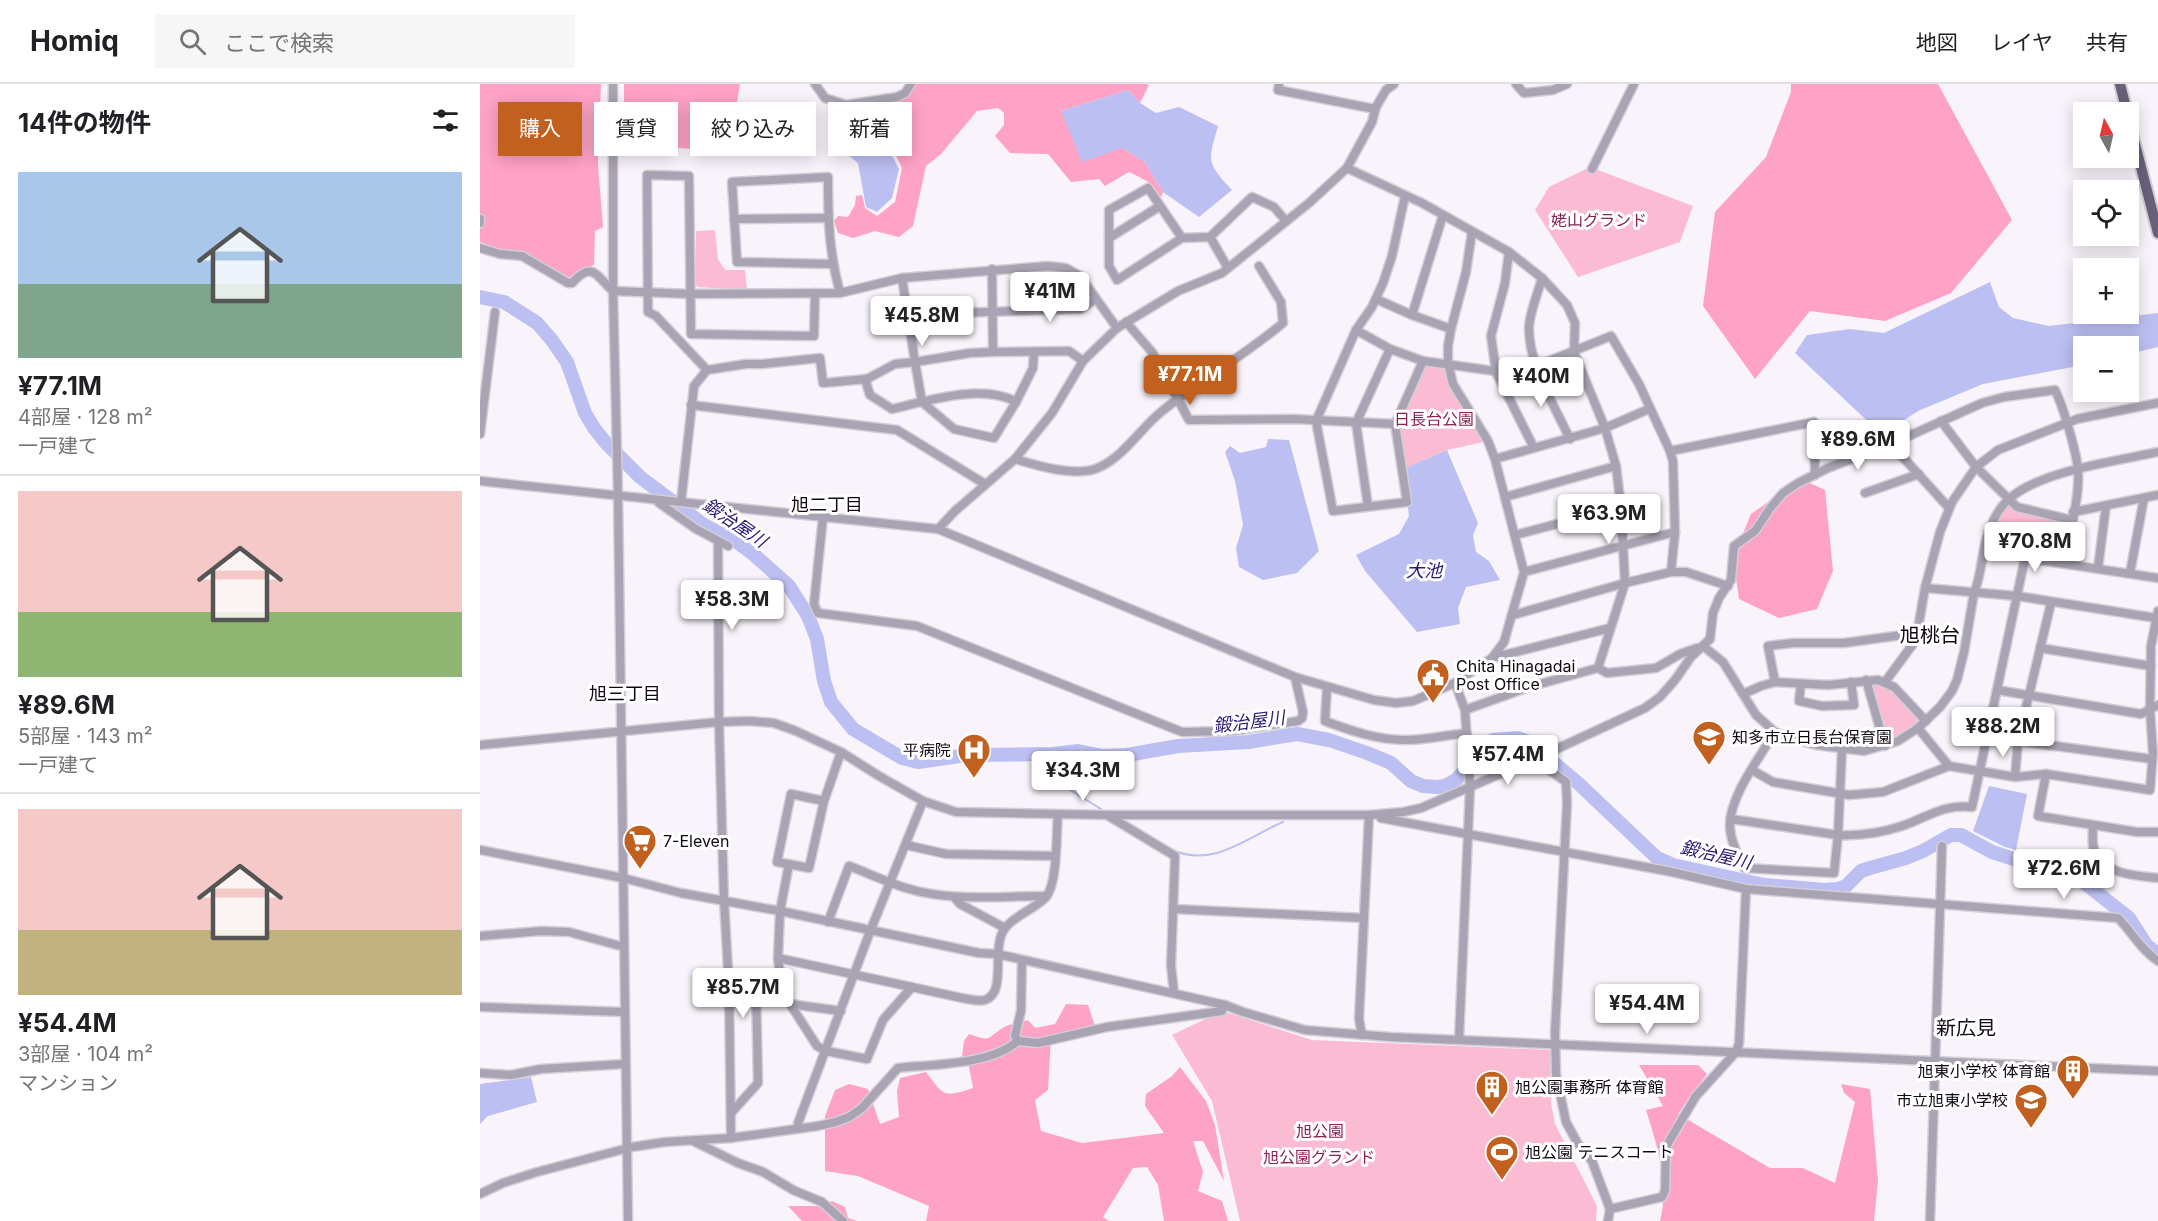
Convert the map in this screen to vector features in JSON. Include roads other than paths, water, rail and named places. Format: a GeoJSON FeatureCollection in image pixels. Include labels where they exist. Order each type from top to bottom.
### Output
{"type":"FeatureCollection","features":[{"type":"Feature","properties":{"kind":"main road"},"geometry":{"type":"LineString","coordinates":[[2120,84],[2124,102]]}},
{"type":"Feature","properties":{"kind":"main road"},"geometry":{"type":"LineString","coordinates":[[2139,160],[2158,233]]}},
{"type":"Feature","properties":{"kind":"street"},"geometry":{"type":"LineString","coordinates":[[613,84],[613,291],[628,1221]]}},
{"type":"Feature","properties":{"kind":"street"},"geometry":{"type":"LineString","coordinates":[[815,84],[825,98],[846,105],[897,97],[905,93],[911,84]]}},
{"type":"Feature","properties":{"kind":"street"},"geometry":{"type":"LineString","coordinates":[[1279,84],[1278,90],[1375,109]]}},
{"type":"Feature","properties":{"kind":"street"},"geometry":{"type":"LineString","coordinates":[[938,529],[955,511],[1015,459],[1052,413],[1083,361],[1117,328],[1178,291],[1222,273],[1347,168],[1372,122],[1375,109],[1386,90],[1394,84]]}},
{"type":"Feature","properties":{"kind":"street"},"geometry":{"type":"LineString","coordinates":[[1516,84],[1524,93],[1553,90],[1567,84]]}},
{"type":"Feature","properties":{"kind":"street"},"geometry":{"type":"LineString","coordinates":[[1593,169],[1634,84]]}},
{"type":"Feature","properties":{"kind":"street"},"geometry":{"type":"LineString","coordinates":[[1347,168],[1443,215],[1509,252],[1542,278],[1567,305],[1575,323],[1574,352],[1605,428],[1616,466],[1621,507],[1625,583],[1598,668]]}},
{"type":"Feature","properties":{"kind":"street"},"geometry":{"type":"LineString","coordinates":[[707,370],[656,316],[648,312],[647,175],[689,176],[691,334],[814,336],[815,293]]}},
{"type":"Feature","properties":{"kind":"street"},"geometry":{"type":"LineString","coordinates":[[832,264],[737,262],[732,182],[828,177],[828,218],[832,264],[840,292]]}},
{"type":"Feature","properties":{"kind":"street"},"geometry":{"type":"LineString","coordinates":[[1182,238],[1148,188],[1109,210],[1109,266],[1117,279],[1182,238],[1210,237],[1252,197],[1274,207],[1286,221]]}},
{"type":"Feature","properties":{"kind":"street"},"geometry":{"type":"LineString","coordinates":[[1406,196],[1392,256],[1376,299],[1356,330],[1316,421],[1333,510],[1407,502],[1395,424],[1423,361]]}},
{"type":"Feature","properties":{"kind":"street"},"geometry":{"type":"LineString","coordinates":[[1109,238],[1160,206]]}},
{"type":"Feature","properties":{"kind":"street"},"geometry":{"type":"LineString","coordinates":[[1412,315],[1443,215]]}},
{"type":"Feature","properties":{"kind":"street"},"geometry":{"type":"LineString","coordinates":[[734,219],[828,218]]}},
{"type":"Feature","properties":{"kind":"street"},"geometry":{"type":"LineString","coordinates":[[480,481],[938,529],[1295,677],[1374,700],[1396,703],[1413,701],[1455,683],[1492,658],[1504,642],[1524,572],[1495,459],[1488,441],[1453,384],[1448,363],[1451,329],[1467,265],[1472,232]]}},
{"type":"Feature","properties":{"kind":"street"},"geometry":{"type":"LineString","coordinates":[[1210,237],[1228,268]]}},
{"type":"Feature","properties":{"kind":"street"},"geometry":{"type":"LineString","coordinates":[[480,248],[500,254],[522,256],[568,283],[572,283],[585,272],[591,271],[598,274],[613,291],[648,293],[840,292],[902,278],[992,269],[1048,266],[1066,268],[1080,276],[1117,328]]}},
{"type":"Feature","properties":{"kind":"street"},"geometry":{"type":"LineString","coordinates":[[1509,252],[1505,283],[1491,336],[1496,372],[1534,448]]}},
{"type":"Feature","properties":{"kind":"street"},"geometry":{"type":"LineString","coordinates":[[1015,459],[1038,466],[1075,471],[1099,468],[1119,454],[1157,415],[1256,346],[1283,323],[1281,302],[1259,266]]}},
{"type":"Feature","properties":{"kind":"street"},"geometry":{"type":"LineString","coordinates":[[992,269],[993,352]]}},
{"type":"Feature","properties":{"kind":"street"},"geometry":{"type":"LineString","coordinates":[[902,278],[922,402],[954,429],[994,438],[1034,368],[1034,352]]}},
{"type":"Feature","properties":{"kind":"street"},"geometry":{"type":"LineString","coordinates":[[1542,278],[1529,325],[1530,346],[1569,439]]}},
{"type":"Feature","properties":{"kind":"street"},"geometry":{"type":"LineString","coordinates":[[908,319],[993,310],[1080,309],[1096,299]]}},
{"type":"Feature","properties":{"kind":"street"},"geometry":{"type":"LineString","coordinates":[[1376,299],[1451,329]]}},
{"type":"Feature","properties":{"kind":"street"},"geometry":{"type":"LineString","coordinates":[[480,434],[495,312]]}},
{"type":"Feature","properties":{"kind":"street"},"geometry":{"type":"LineString","coordinates":[[1126,322],[1152,352],[1189,420],[1293,419],[1395,424]]}},
{"type":"Feature","properties":{"kind":"street"},"geometry":{"type":"LineString","coordinates":[[1356,330],[1390,350],[1423,361],[1516,374],[1611,336],[1638,384],[1673,461],[1675,532],[1671,572]]}},
{"type":"Feature","properties":{"kind":"street"},"geometry":{"type":"LineString","coordinates":[[1368,506],[1356,423],[1390,350]]}},
{"type":"Feature","properties":{"kind":"street"},"geometry":{"type":"LineString","coordinates":[[681,502],[694,386],[707,370],[746,364],[820,358],[823,384],[865,379],[895,364],[970,353],[1069,351],[1083,361]]}},
{"type":"Feature","properties":{"kind":"street"},"geometry":{"type":"LineString","coordinates":[[865,379],[870,395],[892,409],[968,394],[1004,395],[1016,402]]}},
{"type":"Feature","properties":{"kind":"street"},"geometry":{"type":"LineString","coordinates":[[480,745],[750,721],[774,723],[841,752],[923,801],[956,812],[1058,815],[1369,815],[1421,808],[1645,708],[1667,688],[1691,657],[1710,639],[1713,613],[1731,580],[1734,546],[1755,531],[1783,493],[1828,468],[1891,444],[1982,403],[2004,397],[2055,390],[2078,470],[2064,563]]}},
{"type":"Feature","properties":{"kind":"street"},"geometry":{"type":"LineString","coordinates":[[1885,682],[1916,640],[1925,588],[1949,508],[1976,467],[1998,450],[2066,423],[2158,403]]}},
{"type":"Feature","properties":{"kind":"street"},"geometry":{"type":"LineString","coordinates":[[691,405],[897,430],[985,484]]}},
{"type":"Feature","properties":{"kind":"street"},"geometry":{"type":"LineString","coordinates":[[1495,459],[1605,428],[1649,409]]}},
{"type":"Feature","properties":{"kind":"street"},"geometry":{"type":"LineString","coordinates":[[1941,421],[1976,467],[2017,507],[2072,516],[2158,495]]}},
{"type":"Feature","properties":{"kind":"street"},"geometry":{"type":"LineString","coordinates":[[1670,451],[1814,422],[1815,475]]}},
{"type":"Feature","properties":{"kind":"street"},"geometry":{"type":"LineString","coordinates":[[1891,444],[1949,508]]}},
{"type":"Feature","properties":{"kind":"street"},"geometry":{"type":"LineString","coordinates":[[1703,646],[1723,662],[1756,715],[1775,732],[1789,738],[1842,750],[1864,751],[1898,741],[1918,728],[1940,707],[1957,680],[1974,593],[1979,582],[1990,528],[1999,510],[2009,499],[2038,481],[2158,452]]}},
{"type":"Feature","properties":{"kind":"street"},"geometry":{"type":"LineString","coordinates":[[1505,496],[1616,466]]}},
{"type":"Feature","properties":{"kind":"street"},"geometry":{"type":"LineString","coordinates":[[1865,493],[1919,474]]}},
{"type":"Feature","properties":{"kind":"street"},"geometry":{"type":"LineString","coordinates":[[2130,573],[2144,498]]}},
{"type":"Feature","properties":{"kind":"street"},"geometry":{"type":"LineString","coordinates":[[660,500],[669,510],[728,546]]}},
{"type":"Feature","properties":{"kind":"street"},"geometry":{"type":"LineString","coordinates":[[2098,567],[2106,506]]}},
{"type":"Feature","properties":{"kind":"street"},"geometry":{"type":"LineString","coordinates":[[1515,535],[1621,507]]}},
{"type":"Feature","properties":{"kind":"street"},"geometry":{"type":"LineString","coordinates":[[823,517],[814,604],[818,613],[917,626],[1182,732],[1233,731],[1298,721],[1302,718],[1303,712],[1295,677]]}},
{"type":"Feature","properties":{"kind":"street"},"geometry":{"type":"LineString","coordinates":[[1524,572],[1675,532]]}},
{"type":"Feature","properties":{"kind":"street"},"geometry":{"type":"LineString","coordinates":[[718,541],[719,722],[729,987],[731,1138]]}},
{"type":"Feature","properties":{"kind":"street"},"geometry":{"type":"LineString","coordinates":[[1731,819],[1838,836],[1879,832],[1913,822],[1948,807],[1972,807],[1978,770],[2025,558],[2098,567],[2158,578]]}},
{"type":"Feature","properties":{"kind":"street"},"geometry":{"type":"LineString","coordinates":[[1513,615],[1671,572],[1686,572],[1728,586]]}},
{"type":"Feature","properties":{"kind":"street"},"geometry":{"type":"LineString","coordinates":[[1752,770],[1773,782],[1848,795],[1883,792],[1949,766],[2015,777],[2046,774],[2154,789],[2152,759],[2154,707],[2151,666],[2157,614],[2051,603],[2017,596],[1925,588]]}},
{"type":"Feature","properties":{"kind":"street"},"geometry":{"type":"LineString","coordinates":[[2015,777],[2018,741],[2051,603]]}},
{"type":"Feature","properties":{"kind":"street"},"geometry":{"type":"LineString","coordinates":[[1492,658],[1610,628]]}},
{"type":"Feature","properties":{"kind":"street"},"geometry":{"type":"LineString","coordinates":[[1775,682],[1768,646],[1793,643],[1844,644],[1917,633]]}},
{"type":"Feature","properties":{"kind":"street"},"geometry":{"type":"LineString","coordinates":[[1465,710],[1529,687],[1598,668],[1607,673],[1656,668],[1680,654],[1703,646]]}},
{"type":"Feature","properties":{"kind":"street"},"geometry":{"type":"LineString","coordinates":[[2040,648],[2151,666]]}},
{"type":"Feature","properties":{"kind":"street"},"geometry":{"type":"LineString","coordinates":[[1743,694],[1775,682],[1828,685],[1866,680],[1885,682],[1894,687],[1926,721]]}},
{"type":"Feature","properties":{"kind":"street"},"geometry":{"type":"LineString","coordinates":[[1866,680],[1885,746]]}},
{"type":"Feature","properties":{"kind":"street"},"geometry":{"type":"LineString","coordinates":[[1801,684],[1799,701],[1822,706],[1854,705],[1851,682]]}},
{"type":"Feature","properties":{"kind":"street"},"geometry":{"type":"LineString","coordinates":[[1455,683],[1465,710],[1470,788],[1459,1040]]}},
{"type":"Feature","properties":{"kind":"street"},"geometry":{"type":"LineString","coordinates":[[1327,687],[1325,721],[1348,730],[1369,736],[1406,740],[1467,733]]}},
{"type":"Feature","properties":{"kind":"street"},"geometry":{"type":"LineString","coordinates":[[1997,690],[2141,714],[2154,707]]}},
{"type":"Feature","properties":{"kind":"street"},"geometry":{"type":"LineString","coordinates":[[1918,728],[1949,766]]}},
{"type":"Feature","properties":{"kind":"street"},"geometry":{"type":"LineString","coordinates":[[1775,732],[1737,796],[1731,819],[1734,846],[1744,868],[1834,873],[1842,750]]}},
{"type":"Feature","properties":{"kind":"street"},"geometry":{"type":"LineString","coordinates":[[2018,741],[2152,759]]}},
{"type":"Feature","properties":{"kind":"street"},"geometry":{"type":"LineString","coordinates":[[824,801],[790,794],[777,862],[809,868],[824,801],[841,752]]}},
{"type":"Feature","properties":{"kind":"street"},"geometry":{"type":"LineString","coordinates":[[1535,759],[1566,782],[1556,1074],[1566,1122],[1578,1144],[1592,1161],[1610,1209],[1608,1221]]}},
{"type":"Feature","properties":{"kind":"street"},"geometry":{"type":"LineString","coordinates":[[2046,774],[2038,816],[2137,832],[2158,832]]}},
{"type":"Feature","properties":{"kind":"street"},"geometry":{"type":"LineString","coordinates":[[798,1128],[871,930],[923,801]]}},
{"type":"Feature","properties":{"kind":"street"},"geometry":{"type":"LineString","coordinates":[[778,958],[983,1000],[993,995],[998,986],[997,954],[1005,928],[1046,896],[1052,884],[1058,815]]}},
{"type":"Feature","properties":{"kind":"street"},"geometry":{"type":"LineString","coordinates":[[1107,815],[1176,856],[1171,965],[1174,993]]}},
{"type":"Feature","properties":{"kind":"street"},"geometry":{"type":"LineString","coordinates":[[1369,815],[1667,871],[1746,889],[2118,918],[2128,927],[2142,948],[2158,961]]}},
{"type":"Feature","properties":{"kind":"street"},"geometry":{"type":"LineString","coordinates":[[1362,1035],[1359,1019],[1369,815]]}},
{"type":"Feature","properties":{"kind":"street"},"geometry":{"type":"LineString","coordinates":[[2093,825],[2095,853],[2109,867],[2138,876],[2158,878]]}},
{"type":"Feature","properties":{"kind":"street"},"geometry":{"type":"LineString","coordinates":[[906,845],[946,854],[1055,856]]}},
{"type":"Feature","properties":{"kind":"street"},"geometry":{"type":"LineString","coordinates":[[1930,1221],[1942,846]]}},
{"type":"Feature","properties":{"kind":"street"},"geometry":{"type":"LineString","coordinates":[[480,850],[623,878],[681,893],[997,954],[1226,1005],[1305,1030],[1459,1040],[2158,1071]]}},
{"type":"Feature","properties":{"kind":"street"},"geometry":{"type":"LineString","coordinates":[[789,864],[780,911],[778,958],[780,982],[790,1004],[817,1046],[826,1051],[867,1059],[883,1020],[912,987]]}},
{"type":"Feature","properties":{"kind":"street"},"geometry":{"type":"LineString","coordinates":[[828,922],[849,866],[906,888],[954,897],[1046,896]]}},
{"type":"Feature","properties":{"kind":"street"},"geometry":{"type":"LineString","coordinates":[[1610,1209],[1662,1197],[1665,1191],[1666,1147],[1696,1096],[1736,1052],[1740,1044],[1746,889]]}},
{"type":"Feature","properties":{"kind":"street"},"geometry":{"type":"LineString","coordinates":[[954,897],[960,904],[1005,928]]}},
{"type":"Feature","properties":{"kind":"street"},"geometry":{"type":"LineString","coordinates":[[1174,909],[1365,918]]}},
{"type":"Feature","properties":{"kind":"street"},"geometry":{"type":"LineString","coordinates":[[480,936],[541,931],[569,932],[624,947]]}},
{"type":"Feature","properties":{"kind":"street"},"geometry":{"type":"LineString","coordinates":[[1018,1041],[1016,1036],[1021,1011],[1022,960]]}},
{"type":"Feature","properties":{"kind":"street"},"geometry":{"type":"LineString","coordinates":[[729,987],[756,987],[758,1083],[730,1113]]}},
{"type":"Feature","properties":{"kind":"street"},"geometry":{"type":"LineString","coordinates":[[790,1004],[841,1011]]}},
{"type":"Feature","properties":{"kind":"street"},"geometry":{"type":"LineString","coordinates":[[480,1194],[502,1183],[626,1148],[666,1142],[731,1138],[818,1126],[849,1117],[862,1108],[898,1068],[984,1057],[1004,1051],[1018,1041],[1038,1043],[1107,1027],[1222,1011],[1226,1005]]}},
{"type":"Feature","properties":{"kind":"street"},"geometry":{"type":"LineString","coordinates":[[480,1007],[624,1012]]}},
{"type":"Feature","properties":{"kind":"street"},"geometry":{"type":"LineString","coordinates":[[480,1073],[511,1075],[541,1069],[625,1065]]}},
{"type":"Feature","properties":{"kind":"street"},"geometry":{"type":"LineString","coordinates":[[695,1141],[822,1202],[843,1221]]}},
{"type":"Feature","properties":{"kind":"water"},"geometry":{"type":"Polygon","coordinates":[[[1128,90],[1140,103],[1156,113],[1179,107],[1218,126],[1212,147],[1212,161],[1217,173],[1232,190],[1199,217],[1163,192],[1145,162],[1122,148],[1082,162],[1061,111],[1128,90]]]}},
{"type":"Feature","properties":{"kind":"water"},"geometry":{"type":"Polygon","coordinates":[[[849,156],[892,156],[899,169],[892,198],[877,212],[866,207],[858,163],[849,156]]]}},
{"type":"Feature","properties":{"kind":"water"},"geometry":{"type":"Polygon","coordinates":[[[1990,282],[1999,307],[2013,318],[2049,326],[2073,323],[2139,324],[2139,315],[2158,313],[2158,347],[2139,352],[2139,336],[2073,336],[2073,367],[1983,384],[1918,411],[1898,424],[1876,429],[1795,353],[1807,335],[1850,329],[1884,333],[1990,282]]]}},
{"type":"Feature","properties":{"kind":"water"},"geometry":{"type":"Polygon","coordinates":[[[1268,439],[1289,440],[1319,551],[1297,573],[1263,580],[1239,567],[1236,548],[1243,525],[1235,481],[1225,452],[1230,446],[1240,453],[1266,447],[1268,439]]]}},
{"type":"Feature","properties":{"kind":"water","name":"大池"},"geometry":{"type":"Polygon","coordinates":[[[1447,450],[1478,523],[1473,535],[1476,552],[1489,561],[1500,580],[1466,587],[1458,608],[1460,624],[1417,632],[1365,571],[1356,555],[1399,534],[1409,516],[1403,469],[1447,450]]]}},
{"type":"Feature","properties":{"kind":"water"},"geometry":{"type":"Polygon","coordinates":[[[1989,786],[2027,794],[2016,850],[1973,831],[1989,786]]]}},
{"type":"Feature","properties":{"kind":"water"},"geometry":{"type":"Polygon","coordinates":[[[531,1077],[537,1102],[488,1116],[480,1124],[480,1084],[531,1077]]]}},
{"type":"Feature","properties":{"kind":"waterway","name":"鍛治屋川"},"geometry":{"type":"LineString","coordinates":[[480,297],[504,302],[537,323],[567,362],[585,413],[594,428],[640,477],[704,525],[737,542],[789,586],[808,616],[817,639],[824,681],[831,702],[853,729],[902,758],[918,762],[967,755],[1053,754],[1078,751],[1102,756],[1127,755],[1178,746],[1248,742],[1297,734],[1329,740],[1367,753],[1391,763],[1411,781],[1423,786],[1437,787],[1445,786],[1456,780],[1493,740],[1518,738],[1529,742],[1579,784],[1657,858],[1673,865],[1764,885],[1838,889],[1846,886],[1861,871],[1906,858],[1951,835],[1961,835],[1992,852],[2065,871],[2077,877],[2129,918],[2147,946],[2158,954]]}},
{"type":"Feature","properties":{"kind":"waterway"},"geometry":{"type":"LineString","coordinates":[[1049,754],[1052,779],[1101,809]]}},
{"type":"Feature","properties":{"kind":"waterway"},"geometry":{"type":"LineString","coordinates":[[1172,850],[1187,855],[1216,853],[1242,843],[1283,822]]}},
{"type":"Feature","properties":{"kind":"place","name":"Chita Hinagadai Post Office"},"geometry":{"type":"Point","coordinates":[1433,704]}},
{"type":"Feature","properties":{"kind":"place","name":"知多市立日長台保育園"},"geometry":{"type":"Point","coordinates":[1709,766]}},
{"type":"Feature","properties":{"kind":"place","name":"平病院"},"geometry":{"type":"Point","coordinates":[974,779]}},
{"type":"Feature","properties":{"kind":"place","name":"7-Eleven"},"geometry":{"type":"Point","coordinates":[640,870]}},
{"type":"Feature","properties":{"kind":"place","name":"旭東小学校 体育館"},"geometry":{"type":"Point","coordinates":[2073,1100]}},
{"type":"Feature","properties":{"kind":"place","name":"旭公園事務所 体育館"},"geometry":{"type":"Point","coordinates":[1492,1116]}},
{"type":"Feature","properties":{"kind":"place","name":"市立旭東小学校"},"geometry":{"type":"Point","coordinates":[2031,1129]}},
{"type":"Feature","properties":{"kind":"place","name":"旭公園 テニスコート"},"geometry":{"type":"Point","coordinates":[1502,1181]}},
{"type":"Feature","properties":{"kind":"district","name":"旭二丁目"},"geometry":{"type":"Point","coordinates":[827,505]}},
{"type":"Feature","properties":{"kind":"district","name":"旭桃台"},"geometry":{"type":"Point","coordinates":[1930,635]}},
{"type":"Feature","properties":{"kind":"district","name":"旭三丁目"},"geometry":{"type":"Point","coordinates":[625,694]}},
{"type":"Feature","properties":{"kind":"district","name":"新広見"},"geometry":{"type":"Point","coordinates":[1966,1028]}},
{"type":"Feature","properties":{"kind":"park label","name":"姥山グランド"},"geometry":{"type":"Point","coordinates":[1599,220]}},
{"type":"Feature","properties":{"kind":"park label","name":"日長台公園"},"geometry":{"type":"Point","coordinates":[1434,419]}},
{"type":"Feature","properties":{"kind":"park label","name":"旭公園"},"geometry":{"type":"Point","coordinates":[1320,1131]}},
{"type":"Feature","properties":{"kind":"park label","name":"旭公園グランド"},"geometry":{"type":"Point","coordinates":[1319,1157]}}]}
